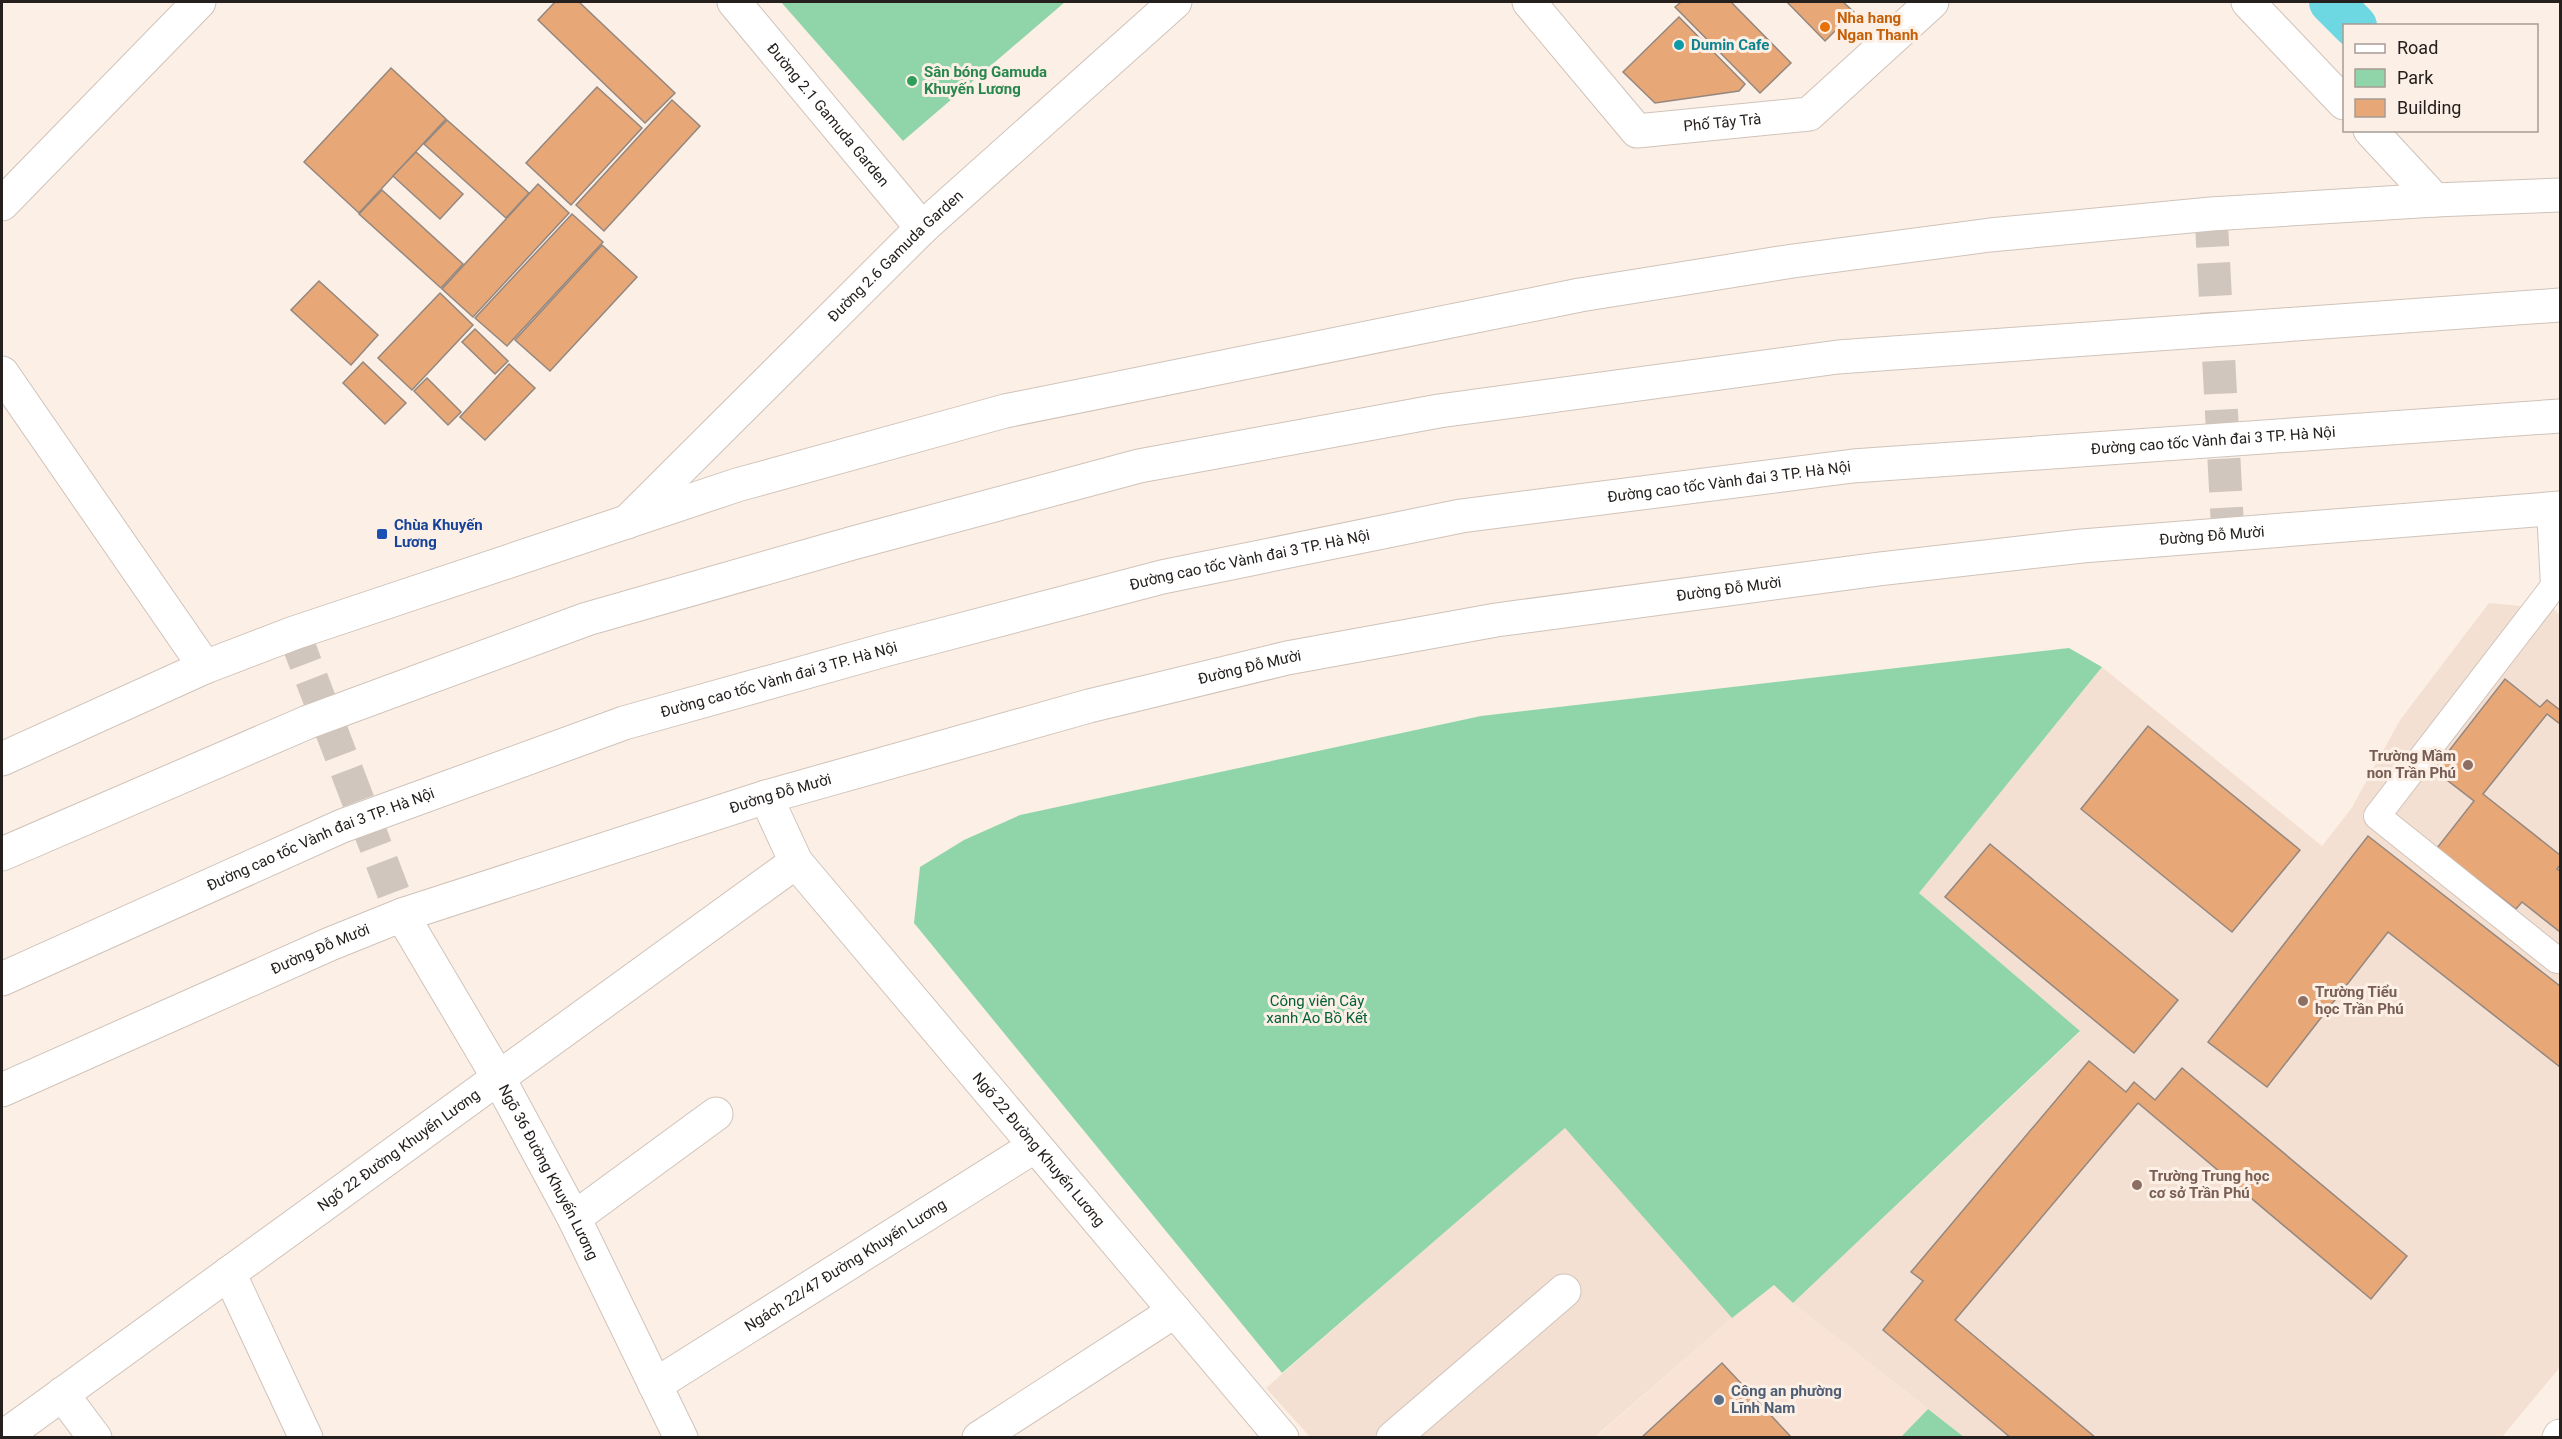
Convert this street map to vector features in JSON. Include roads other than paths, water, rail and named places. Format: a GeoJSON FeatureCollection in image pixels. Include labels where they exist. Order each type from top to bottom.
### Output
{"type":"FeatureCollection","features":[{"type":"Feature","properties":{"kind":"main road"},"geometry":{"type":"LineString","coordinates":[[2,204],[199,2]]}},
{"type":"Feature","properties":{"kind":"main road","name":"Đường 2.1 Gamuda Garden"},"geometry":{"type":"LineString","coordinates":[[734,2],[922,228]]}},
{"type":"Feature","properties":{"kind":"main road","name":"Đường 2.6 Gamuda Garden"},"geometry":{"type":"LineString","coordinates":[[627,522],[922,228],[1175,2]]}},
{"type":"Feature","properties":{"kind":"main road","name":"Phố Tây Trà"},"geometry":{"type":"LineString","coordinates":[[1529,2],[1637,131],[1809,114],[1932,2]]}},
{"type":"Feature","properties":{"kind":"main road"},"geometry":{"type":"LineString","coordinates":[[2248,2],[2343,102]]}},
{"type":"Feature","properties":{"kind":"main road"},"geometry":{"type":"LineString","coordinates":[[2372,132],[2435,200]]}},
{"type":"Feature","properties":{"kind":"main road"},"geometry":{"type":"LineString","coordinates":[[2,759],[205,667],[294,633],[737,485],[1005,411],[1580,295],[1793,261],[1990,235],[2222,213],[2560,195]]}},
{"type":"Feature","properties":{"kind":"main road"},"geometry":{"type":"LineString","coordinates":[[2,854],[308,722],[587,619],[853,543],[1139,466],[1439,411],[1838,357],[2560,304]]}},
{"type":"Feature","properties":{"kind":"main road"},"geometry":{"type":"LineString","coordinates":[[2,373],[205,667]]}},
{"type":"Feature","properties":{"kind":"main road","name":"Đường cao tốc Vành đai 3 TP. Hà Nội"},"geometry":{"type":"LineString","coordinates":[[2,980],[342,826],[624,723],[888,649],[1162,577],[1461,516],[1853,466],[2560,416]]}},
{"type":"Feature","properties":{"kind":"main road","name":"Đường Đỗ Mười"},"geometry":{"type":"LineString","coordinates":[[2,1090],[319,949],[402,915],[766,797],[1089,706],[1287,658],[1496,620],[2046,549],[2555,508]]}},
{"type":"Feature","properties":{"kind":"main road","name":"Ngõ 22 Đường Khuyến Lương"},"geometry":{"type":"LineString","coordinates":[[766,797],[796,862],[1282,1437]]}},
{"type":"Feature","properties":{"kind":"main road","name":"Ngõ 22 Đường Khuyến Lương"},"geometry":{"type":"LineString","coordinates":[[2,1437],[796,862]]}},
{"type":"Feature","properties":{"kind":"main road","name":"Ngõ 36 Đường Khuyến Lương"},"geometry":{"type":"LineString","coordinates":[[402,915],[498,1077],[574,1218],[681,1437]]}},
{"type":"Feature","properties":{"kind":"main road"},"geometry":{"type":"LineString","coordinates":[[574,1218],[716,1114]]}},
{"type":"Feature","properties":{"kind":"main road","name":"Ngách 22/47 Đường Khuyến Lương"},"geometry":{"type":"LineString","coordinates":[[656,1385],[1035,1146]]}},
{"type":"Feature","properties":{"kind":"main road"},"geometry":{"type":"LineString","coordinates":[[229,1272],[306,1437]]}},
{"type":"Feature","properties":{"kind":"main road"},"geometry":{"type":"LineString","coordinates":[[1393,1437],[1564,1292]]}},
{"type":"Feature","properties":{"kind":"main road"},"geometry":{"type":"LineString","coordinates":[[979,1437],[1175,1311]]}},
{"type":"Feature","properties":{"kind":"main road"},"geometry":{"type":"LineString","coordinates":[[62,1394],[95,1437]]}},
{"type":"Feature","properties":{"kind":"lane"},"geometry":{"type":"LineString","coordinates":[[2555,508],[2554,586],[2377,816],[2557,960]]}},
{"type":"Feature","properties":{"kind":"waterway"},"geometry":{"type":"LineString","coordinates":[[2331,2],[2353,24]]}},
{"type":"Feature","properties":{"kind":"tunnel"},"geometry":{"type":"LineString","coordinates":[[2211,214],[2228,536]]}},
{"type":"Feature","properties":{"kind":"tunnel"},"geometry":{"type":"LineString","coordinates":[[294,633],[402,915]]}},
{"type":"Feature","properties":{"kind":"place","name":"Nha hang Ngan Thanh"},"geometry":{"type":"Point","coordinates":[1825,27]}},
{"type":"Feature","properties":{"kind":"place","name":"Dumin Cafe"},"geometry":{"type":"Point","coordinates":[1679,45]}},
{"type":"Feature","properties":{"kind":"place","name":"Sân bóng Gamuda Khuyến Lương"},"geometry":{"type":"Point","coordinates":[912,81]}},
{"type":"Feature","properties":{"kind":"place","name":"Chùa Khuyến Lương"},"geometry":{"type":"Point","coordinates":[382,534]}},
{"type":"Feature","properties":{"kind":"place","name":"Trường Mầm non Trần Phú"},"geometry":{"type":"Point","coordinates":[2468,765]}},
{"type":"Feature","properties":{"kind":"place","name":"Trường Tiểu học Trần Phú"},"geometry":{"type":"Point","coordinates":[2303,1001]}},
{"type":"Feature","properties":{"kind":"place","name":"Trường Trung học cơ sở Trần Phú"},"geometry":{"type":"Point","coordinates":[2137,1185]}},
{"type":"Feature","properties":{"kind":"place","name":"Công an phường Lĩnh Nam"},"geometry":{"type":"Point","coordinates":[1719,1400]}},
{"type":"Feature","properties":{"kind":"park label","name":"Công viên Cây xanh Ao Bồ Kết"},"geometry":{"type":"Point","coordinates":[1317,1010]}}]}
